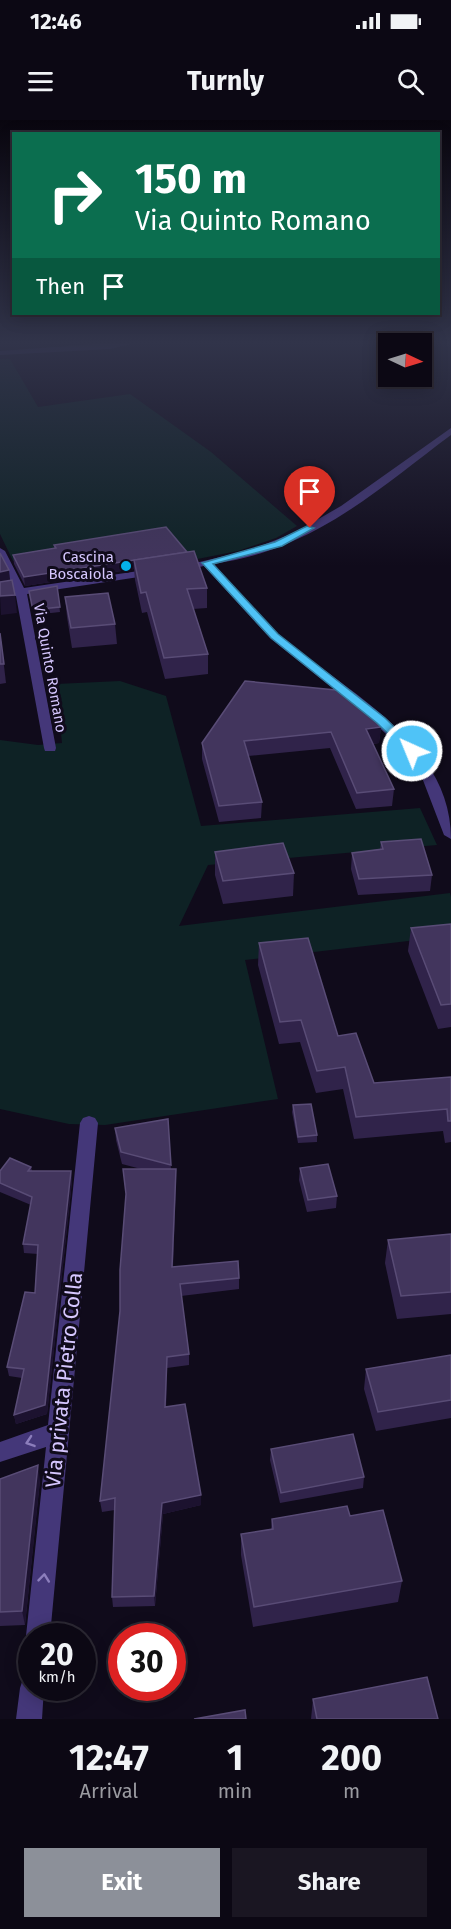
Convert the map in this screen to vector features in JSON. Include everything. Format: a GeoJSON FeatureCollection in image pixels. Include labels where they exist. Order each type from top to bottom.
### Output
{"type":"FeatureCollection","features":[{"type":"Feature","properties":{"kind":"street","name":"Via Quinto Romano"},"geometry":{"type":"LineString","coordinates":[[0,595],[207,563],[255,551],[295,537],[351,502],[451,431]]}},
{"type":"Feature","properties":{"kind":"street"},"geometry":{"type":"LineString","coordinates":[[0,551],[21,593]]}},
{"type":"Feature","properties":{"kind":"street"},"geometry":{"type":"LineString","coordinates":[[207,563],[274,636],[369,711],[412,751],[428,775],[451,836]]}},
{"type":"Feature","properties":{"kind":"street","name":"Via Quinto Romano"},"geometry":{"type":"LineString","coordinates":[[21,593],[50,748]]}},
{"type":"Feature","properties":{"kind":"street","name":"Via privata Pietro Colla"},"geometry":{"type":"LineString","coordinates":[[39,1623],[89,1123]]}},
{"type":"Feature","properties":{"kind":"street"},"geometry":{"type":"LineString","coordinates":[[0,1452],[59,1432]]}},
{"type":"Feature","properties":{"kind":"street"},"geometry":{"type":"LineString","coordinates":[[29,1719],[31,1701]]}},
{"type":"Feature","properties":{"kind":"green space"},"geometry":{"type":"Polygon","coordinates":[[[0,417],[162,417],[211,452],[297,526],[276,538],[238,551],[187,561],[55,554],[13,561],[0,534],[0,417]]]}},
{"type":"Feature","properties":{"kind":"green space"},"geometry":{"type":"Polygon","coordinates":[[[120,681],[166,696],[201,826],[420,808],[437,845],[208,865],[179,926],[450,893],[451,936],[245,960],[278,1099],[105,1125],[69,1124],[0,1109],[0,740],[38,745],[62,743],[56,684],[120,681]]]}},
{"type":"Feature","properties":{"kind":"building"},"geometry":{"type":"Polygon","coordinates":[[[166,527],[187,552],[24,577],[13,555],[56,548],[54,545],[166,527]]]}},
{"type":"Feature","properties":{"kind":"building"},"geometry":{"type":"Polygon","coordinates":[[[194,551],[207,588],[187,589],[208,654],[164,658],[146,592],[141,593],[134,560],[194,551]]]}},
{"type":"Feature","properties":{"kind":"building"},"geometry":{"type":"Polygon","coordinates":[[[0,553],[9,570],[0,572],[0,553]]]}},
{"type":"Feature","properties":{"kind":"building"},"geometry":{"type":"Polygon","coordinates":[[[12,580],[15,595],[0,596],[0,582],[12,580]]]}},
{"type":"Feature","properties":{"kind":"building"},"geometry":{"type":"Polygon","coordinates":[[[57,586],[60,607],[41,609],[41,605],[32,606],[29,591],[57,586]]]}},
{"type":"Feature","properties":{"kind":"building"},"geometry":{"type":"Polygon","coordinates":[[[108,593],[115,624],[71,628],[65,597],[108,593]]]}},
{"type":"Feature","properties":{"kind":"building"},"geometry":{"type":"Polygon","coordinates":[[[0,633],[4,664],[0,664],[0,633]]]}},
{"type":"Feature","properties":{"kind":"building"},"geometry":{"type":"Polygon","coordinates":[[[245,681],[346,691],[381,727],[366,729],[394,789],[357,793],[331,732],[244,741],[262,802],[219,806],[202,743],[245,681]]]}},
{"type":"Feature","properties":{"kind":"building"},"geometry":{"type":"Polygon","coordinates":[[[421,839],[432,875],[359,879],[352,853],[383,849],[381,842],[421,839]]]}},
{"type":"Feature","properties":{"kind":"building"},"geometry":{"type":"Polygon","coordinates":[[[283,843],[294,873],[223,881],[215,852],[283,843]]]}},
{"type":"Feature","properties":{"kind":"building"},"geometry":{"type":"Polygon","coordinates":[[[451,924],[451,1004],[441,1005],[411,928],[451,924]]]}},
{"type":"Feature","properties":{"kind":"building"},"geometry":{"type":"Polygon","coordinates":[[[308,938],[338,1036],[356,1033],[374,1083],[451,1077],[451,1121],[448,1121],[447,1109],[356,1117],[345,1067],[317,1071],[301,1020],[280,1022],[259,943],[308,938]]]}},
{"type":"Feature","properties":{"kind":"building"},"geometry":{"type":"Polygon","coordinates":[[[311,1104],[317,1135],[298,1137],[293,1105],[311,1104]]]}},
{"type":"Feature","properties":{"kind":"building"},"geometry":{"type":"Polygon","coordinates":[[[168,1119],[171,1165],[121,1152],[115,1128],[168,1119]]]}},
{"type":"Feature","properties":{"kind":"building"},"geometry":{"type":"Polygon","coordinates":[[[10,1158],[31,1167],[28,1171],[71,1171],[45,1405],[14,1415],[24,1369],[7,1367],[25,1292],[35,1293],[38,1245],[23,1244],[32,1197],[0,1183],[0,1171],[10,1158]]]}},
{"type":"Feature","properties":{"kind":"building"},"geometry":{"type":"Polygon","coordinates":[[[328,1164],[337,1196],[308,1200],[300,1168],[328,1164]]]}},
{"type":"Feature","properties":{"kind":"building"},"geometry":{"type":"Polygon","coordinates":[[[123,1169],[176,1169],[172,1267],[238,1261],[239,1278],[180,1284],[189,1354],[167,1357],[165,1407],[185,1404],[201,1495],[162,1503],[154,1596],[112,1597],[115,1498],[100,1501],[120,1311],[120,1270],[126,1194],[123,1169]]]}},
{"type":"Feature","properties":{"kind":"building"},"geometry":{"type":"Polygon","coordinates":[[[451,1234],[451,1292],[401,1296],[388,1240],[451,1234]]]}},
{"type":"Feature","properties":{"kind":"building"},"geometry":{"type":"Polygon","coordinates":[[[451,1355],[451,1400],[378,1412],[366,1369],[451,1355]]]}},
{"type":"Feature","properties":{"kind":"building"},"geometry":{"type":"Polygon","coordinates":[[[353,1434],[364,1477],[281,1493],[271,1449],[353,1434]]]}},
{"type":"Feature","properties":{"kind":"building"},"geometry":{"type":"Polygon","coordinates":[[[38,1465],[22,1611],[0,1612],[0,1479],[38,1465]]]}},
{"type":"Feature","properties":{"kind":"building"},"geometry":{"type":"Polygon","coordinates":[[[347,1506],[350,1516],[383,1510],[402,1581],[254,1607],[241,1534],[273,1529],[272,1519],[347,1506]]]}},
{"type":"Feature","properties":{"kind":"building"},"geometry":{"type":"Polygon","coordinates":[[[427,1677],[438,1719],[317,1719],[313,1699],[427,1677]]]}},
{"type":"Feature","properties":{"kind":"building"},"geometry":{"type":"Polygon","coordinates":[[[245,1710],[246,1719],[194,1719],[245,1710]]]}},
{"type":"Feature","properties":{"kind":"place","name":"Cascina Boscaiola"},"geometry":{"type":"Point","coordinates":[126,566]}},
{"type":"Feature","properties":{"kind":"route"},"geometry":{"type":"LineString","coordinates":[[310,528],[279,544],[207,563],[274,636],[394,731],[412,751]]}}]}
